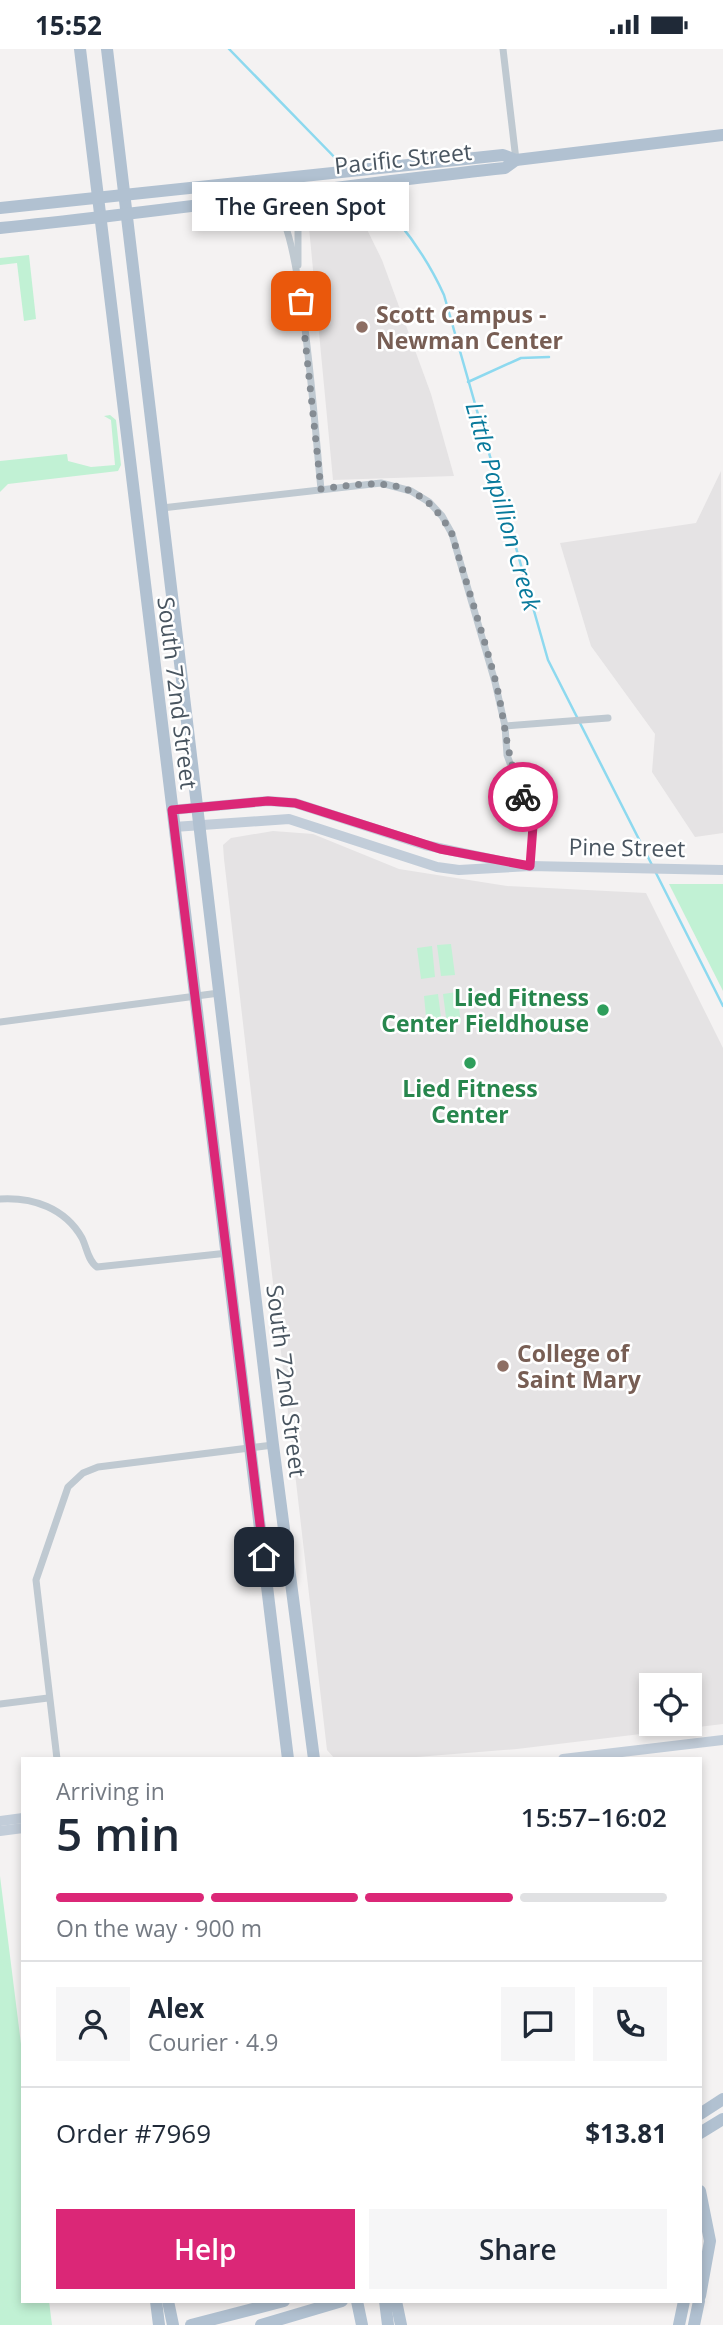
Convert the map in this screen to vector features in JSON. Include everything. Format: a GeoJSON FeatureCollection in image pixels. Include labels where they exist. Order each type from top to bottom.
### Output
{"type":"FeatureCollection","features":[{"type":"Feature","properties":{"kind":"main road","name":"South 72nd Street"},"geometry":{"type":"LineString","coordinates":[[80,49],[289,1757]]}},
{"type":"Feature","properties":{"kind":"main road","name":"South 72nd Street"},"geometry":{"type":"LineString","coordinates":[[107,49],[273,1445],[314,1757]]}},
{"type":"Feature","properties":{"kind":"main road","name":"Pacific Street"},"geometry":{"type":"LineString","coordinates":[[0,208],[503,155],[516,160],[723,135]]}},
{"type":"Feature","properties":{"kind":"main road","name":"Pacific Street"},"geometry":{"type":"LineString","coordinates":[[0,228],[245,202],[334,186],[505,168],[516,160]]}},
{"type":"Feature","properties":{"kind":"main road"},"geometry":{"type":"LineString","coordinates":[[702,2113],[723,2099]]}},
{"type":"Feature","properties":{"kind":"main road"},"geometry":{"type":"LineString","coordinates":[[702,2132],[723,2119]]}},
{"type":"Feature","properties":{"kind":"main road"},"geometry":{"type":"LineString","coordinates":[[702,2201],[710,2241],[702,2283]]}},
{"type":"Feature","properties":{"kind":"main road"},"geometry":{"type":"LineString","coordinates":[[156,2303],[159,2325]]}},
{"type":"Feature","properties":{"kind":"main road"},"geometry":{"type":"LineString","coordinates":[[169,2303],[173,2325]]}},
{"type":"Feature","properties":{"kind":"main road"},"geometry":{"type":"LineString","coordinates":[[191,2325],[276,2303]]}},
{"type":"Feature","properties":{"kind":"main road"},"geometry":{"type":"LineString","coordinates":[[261,2325],[336,2303]]}},
{"type":"Feature","properties":{"kind":"main road"},"geometry":{"type":"LineString","coordinates":[[358,2303],[364,2325]]}},
{"type":"Feature","properties":{"kind":"main road"},"geometry":{"type":"LineString","coordinates":[[363,2303],[364,2325]]}},
{"type":"Feature","properties":{"kind":"main road"},"geometry":{"type":"LineString","coordinates":[[385,2303],[388,2325]]}},
{"type":"Feature","properties":{"kind":"main road"},"geometry":{"type":"LineString","coordinates":[[396,2303],[401,2325]]}},
{"type":"Feature","properties":{"kind":"main road"},"geometry":{"type":"LineString","coordinates":[[679,2325],[684,2303]]}},
{"type":"Feature","properties":{"kind":"main road"},"geometry":{"type":"LineString","coordinates":[[694,2325],[698,2303]]}},
{"type":"Feature","properties":{"kind":"street"},"geometry":{"type":"LineString","coordinates":[[503,49],[516,160]]}},
{"type":"Feature","properties":{"kind":"street"},"geometry":{"type":"LineString","coordinates":[[321,489],[299,280],[297,219],[300,202],[309,194],[334,186]]}},
{"type":"Feature","properties":{"kind":"street"},"geometry":{"type":"LineString","coordinates":[[245,202],[269,205],[282,214],[299,280]]}},
{"type":"Feature","properties":{"kind":"street"},"geometry":{"type":"LineString","coordinates":[[162,508],[381,483],[396,485],[429,502],[442,516],[452,534],[495,682],[505,726],[507,755],[533,826],[530,866]]}},
{"type":"Feature","properties":{"kind":"street"},"geometry":{"type":"LineString","coordinates":[[505,726],[608,718]]}},
{"type":"Feature","properties":{"kind":"street","name":"Pine Street"},"geometry":{"type":"LineString","coordinates":[[172,810],[268,801],[295,803],[440,849],[530,866]]}},
{"type":"Feature","properties":{"kind":"street","name":"Pine Street"},"geometry":{"type":"LineString","coordinates":[[174,827],[289,819],[437,867],[459,870],[530,866],[723,870]]}},
{"type":"Feature","properties":{"kind":"street"},"geometry":{"type":"LineString","coordinates":[[0,1022],[220,993]]}},
{"type":"Feature","properties":{"kind":"street"},"geometry":{"type":"LineString","coordinates":[[0,1199],[34,1201],[60,1214],[80,1235],[92,1263],[97,1267],[229,1252]]}},
{"type":"Feature","properties":{"kind":"street"},"geometry":{"type":"LineString","coordinates":[[57,1757],[36,1580],[63,1496],[77,1477],[98,1467],[273,1445]]}},
{"type":"Feature","properties":{"kind":"street"},"geometry":{"type":"LineString","coordinates":[[0,1704],[48,1698]]}},
{"type":"Feature","properties":{"kind":"street"},"geometry":{"type":"LineString","coordinates":[[580,1757],[723,1740]]}},
{"type":"Feature","properties":{"kind":"street"},"geometry":{"type":"LineString","coordinates":[[0,1821],[21,1818]]}},
{"type":"Feature","properties":{"kind":"street"},"geometry":{"type":"LineString","coordinates":[[0,1831],[21,1828]]}},
{"type":"Feature","properties":{"kind":"shaded area","name":"Scott Campus - Newman Center"},"geometry":{"type":"Polygon","coordinates":[[[358,211],[382,260],[431,394],[454,476],[333,480],[308,217],[358,211]]]}},
{"type":"Feature","properties":{"kind":"shaded area"},"geometry":{"type":"Polygon","coordinates":[[[721,471],[723,833],[695,837],[652,772],[655,734],[591,646],[560,543],[696,523],[721,471]]]}},
{"type":"Feature","properties":{"kind":"shaded area","name":"College of Saint Mary"},"geometry":{"type":"Polygon","coordinates":[[[273,831],[313,834],[399,869],[507,886],[646,893],[723,1048],[723,1724],[702,1727],[702,1673],[639,1673],[639,1734],[517,1749],[417,1757],[333,1757],[327,1750],[223,845],[231,838],[273,831]]]}},
{"type":"Feature","properties":{"kind":"green space"},"geometry":{"type":"Polygon","coordinates":[[[29,255],[36,319],[24,321],[17,263],[0,265],[0,258],[29,255]]]}},
{"type":"Feature","properties":{"kind":"green space"},"geometry":{"type":"Polygon","coordinates":[[[110,415],[116,420],[121,465],[118,471],[8,484],[0,492],[0,461],[67,454],[68,461],[91,467],[115,465],[111,420],[104,416],[110,415]]]}},
{"type":"Feature","properties":{"kind":"green space"},"geometry":{"type":"Polygon","coordinates":[[[669,884],[723,884],[723,991],[669,884]]]}},
{"type":"Feature","properties":{"kind":"green space"},"geometry":{"type":"Polygon","coordinates":[[[451,944],[455,975],[441,976],[437,945],[451,944]]]}},
{"type":"Feature","properties":{"kind":"green space"},"geometry":{"type":"Polygon","coordinates":[[[432,946],[435,977],[421,979],[417,948],[432,946]]]}},
{"type":"Feature","properties":{"kind":"green space"},"geometry":{"type":"Polygon","coordinates":[[[457,992],[461,1023],[447,1025],[443,994],[457,992]]]}},
{"type":"Feature","properties":{"kind":"green space"},"geometry":{"type":"Polygon","coordinates":[[[438,994],[442,1025],[427,1027],[424,996],[438,994]]]}},
{"type":"Feature","properties":{"kind":"green space"},"geometry":{"type":"Polygon","coordinates":[[[0,1876],[21,2044],[21,2303],[49,2303],[52,2325],[0,2325],[0,1876]]]}},
{"type":"Feature","properties":{"kind":"waterway","name":"Little Papillion Creek"},"geometry":{"type":"LineString","coordinates":[[229,49],[344,167]]}},
{"type":"Feature","properties":{"kind":"waterway","name":"Little Papillion Creek"},"geometry":{"type":"LineString","coordinates":[[367,188],[411,238],[444,295],[548,660],[652,865]]}},
{"type":"Feature","properties":{"kind":"waterway"},"geometry":{"type":"LineString","coordinates":[[468,382],[521,358],[549,357]]}},
{"type":"Feature","properties":{"kind":"waterway","name":"Little Papillion Creek"},"geometry":{"type":"LineString","coordinates":[[655,871],[723,1006]]}},
{"type":"Feature","properties":{"kind":"way so far"},"geometry":{"type":"LineString","coordinates":[[301,301],[321,489],[358,484],[396,485],[429,502],[442,516],[452,534],[495,682],[505,726],[507,755],[523,797]]}},
{"type":"Feature","properties":{"kind":"place","name":"The Green Spot"},"geometry":{"type":"Point","coordinates":[301,301]}},
{"type":"Feature","properties":{"kind":"place","name":"Scott Campus - Newman Center"},"geometry":{"type":"Point","coordinates":[362,327]}},
{"type":"Feature","properties":{"kind":"place","name":"Lied Fitness Center Fieldhouse"},"geometry":{"type":"Point","coordinates":[603,1010]}},
{"type":"Feature","properties":{"kind":"place","name":"Lied Fitness Center"},"geometry":{"type":"Point","coordinates":[470,1063]}},
{"type":"Feature","properties":{"kind":"place","name":"College of Saint Mary"},"geometry":{"type":"Point","coordinates":[503,1366]}},
{"type":"Feature","properties":{"kind":"route"},"geometry":{"type":"LineString","coordinates":[[264,1557],[236,1311],[172,810],[283,801],[319,809],[440,849],[530,866],[533,826],[523,797]]}}]}
